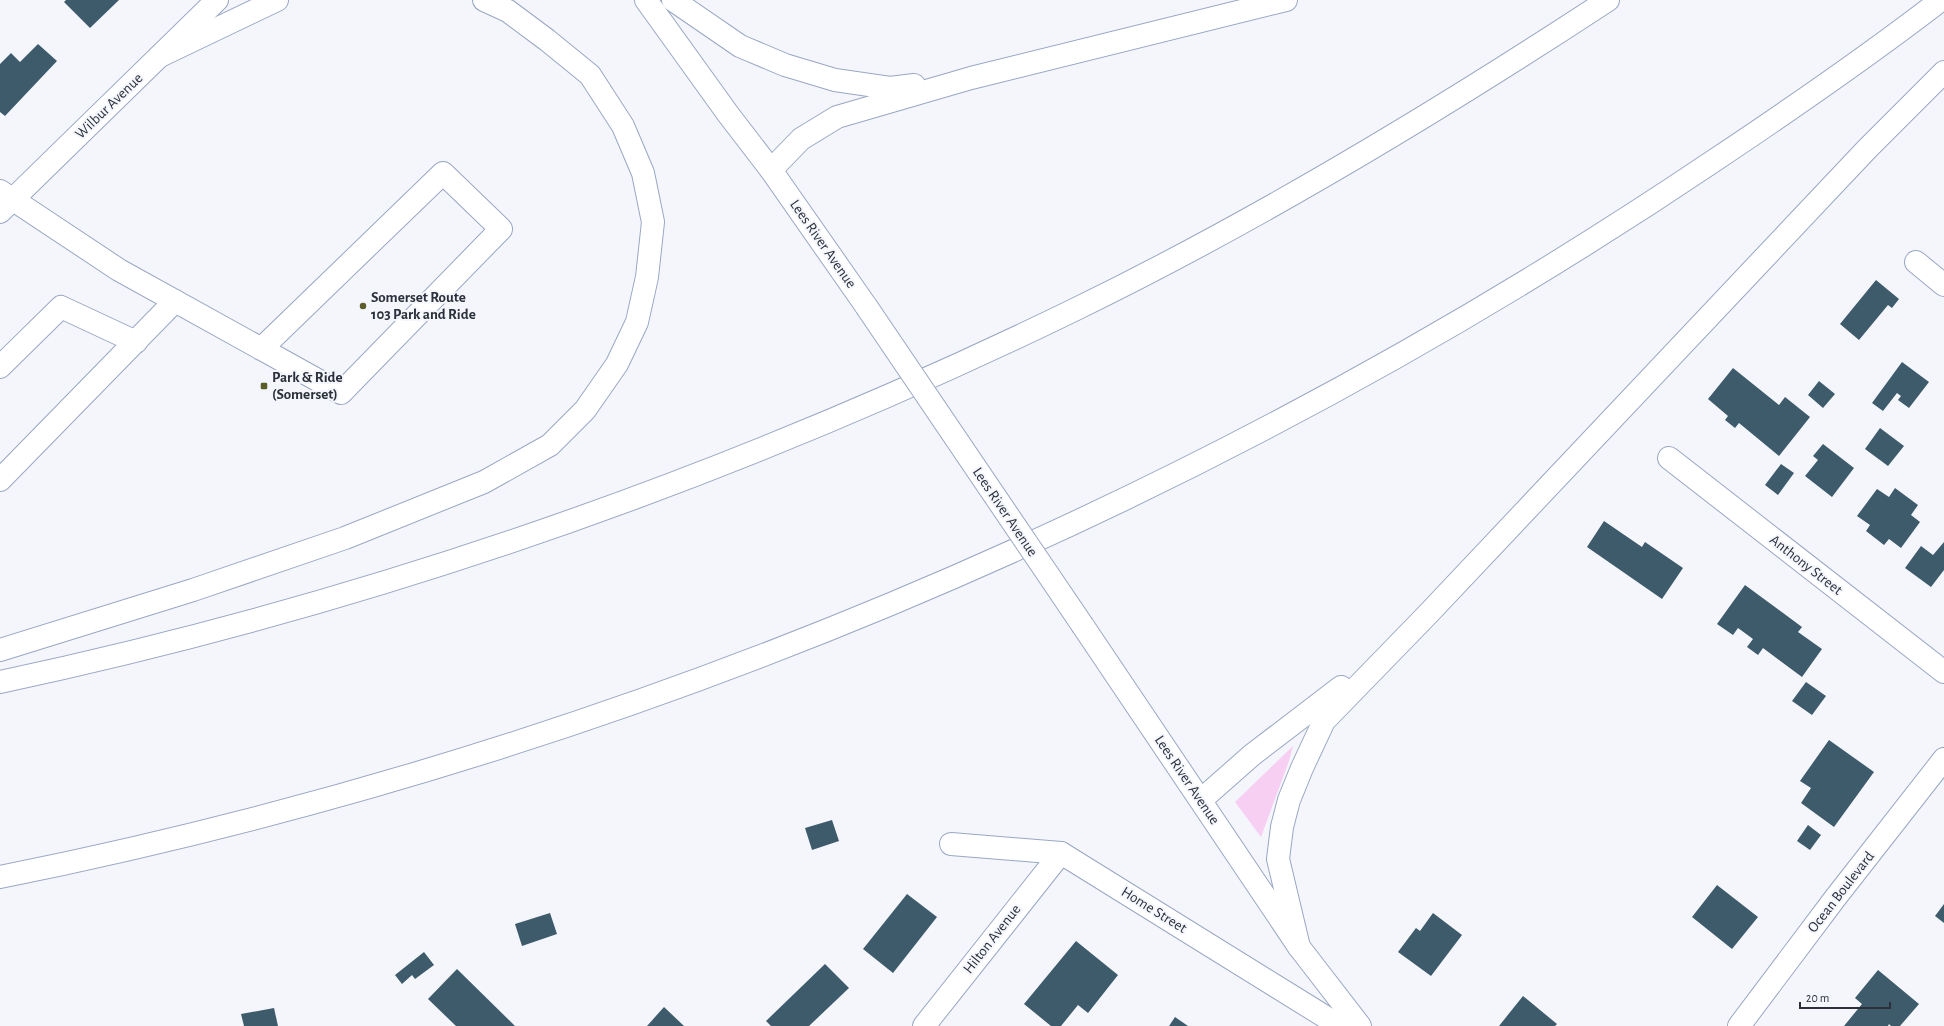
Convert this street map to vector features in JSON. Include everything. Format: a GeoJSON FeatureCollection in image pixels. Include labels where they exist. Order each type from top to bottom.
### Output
{"type":"FeatureCollection","features":[{"type":"Feature","properties":{"kind":"main road","name":"Wilbur Avenue"},"geometry":{"type":"LineString","coordinates":[[5,201],[160,56],[217,0]]}},
{"type":"Feature","properties":{"kind":"main road"},"geometry":{"type":"LineString","coordinates":[[160,56],[277,0]]}},
{"type":"Feature","properties":{"kind":"main road"},"geometry":{"type":"LineString","coordinates":[[0,650],[193,590],[345,538],[484,482],[550,445],[585,410],[617,364],[637,322],[647,277],[653,222],[643,172],[623,126],[590,75],[508,11],[484,0]]}},
{"type":"Feature","properties":{"kind":"main road","name":"Lees River Avenue"},"geometry":{"type":"LineString","coordinates":[[646,0],[728,114],[771,170],[866,306],[1299,947],[1360,1026]]}},
{"type":"Feature","properties":{"kind":"main road"},"geometry":{"type":"LineString","coordinates":[[674,0],[740,46],[810,74],[835,80],[890,88],[971,78]]}},
{"type":"Feature","properties":{"kind":"main road"},"geometry":{"type":"LineString","coordinates":[[771,170],[801,139],[837,117],[971,78],[1286,0]]}},
{"type":"Feature","properties":{"kind":"main road"},"geometry":{"type":"LineString","coordinates":[[0,682],[156,646],[264,618],[367,589],[472,556],[678,483],[878,401],[1076,309],[1269,207],[1456,98],[1608,0]]}},
{"type":"Feature","properties":{"kind":"main road"},"geometry":{"type":"LineString","coordinates":[[0,877],[257,819],[462,760],[574,724],[765,655],[882,609],[1083,520],[1279,422],[1416,346],[1565,258],[1748,138],[1837,76],[1941,0]]}},
{"type":"Feature","properties":{"kind":"main road"},"geometry":{"type":"LineString","coordinates":[[1299,947],[1278,859],[1282,827],[1289,800],[1324,721],[1428,614],[1867,149],[1944,72]]}},
{"type":"Feature","properties":{"kind":"main road"},"geometry":{"type":"LineString","coordinates":[[5,201],[119,270],[175,302],[341,393],[501,229],[443,173],[261,349]]}},
{"type":"Feature","properties":{"kind":"main road"},"geometry":{"type":"LineString","coordinates":[[1916,262],[1944,285]]}},
{"type":"Feature","properties":{"kind":"main road"},"geometry":{"type":"LineString","coordinates":[[0,480],[175,302]]}},
{"type":"Feature","properties":{"kind":"main road"},"geometry":{"type":"LineString","coordinates":[[0,367],[61,307],[136,342]]}},
{"type":"Feature","properties":{"kind":"main road","name":"Anthony Street"},"geometry":{"type":"LineString","coordinates":[[1669,458],[1944,672]]}},
{"type":"Feature","properties":{"kind":"main road"},"geometry":{"type":"LineString","coordinates":[[1200,800],[1252,755],[1327,699],[1428,614]]}},
{"type":"Feature","properties":{"kind":"main road","name":"Ocean Boulevard"},"geometry":{"type":"LineString","coordinates":[[1739,1026],[1836,897],[1944,759]]}},
{"type":"Feature","properties":{"kind":"main road","name":"Home Street"},"geometry":{"type":"LineString","coordinates":[[951,844],[1061,853],[1340,1026]]}},
{"type":"Feature","properties":{"kind":"main road","name":"Hilton Avenue"},"geometry":{"type":"LineString","coordinates":[[924,1026],[1061,853]]}},
{"type":"Feature","properties":{"kind":"shaded area"},"geometry":{"type":"Polygon","coordinates":[[[1293,746],[1289,761],[1261,837],[1235,802],[1293,746]]]}},
{"type":"Feature","properties":{"kind":"building"},"geometry":{"type":"Polygon","coordinates":[[[66,0],[119,0],[90,28],[64,2],[66,0]]]}},
{"type":"Feature","properties":{"kind":"building"},"geometry":{"type":"Polygon","coordinates":[[[38,44],[57,61],[5,116],[0,112],[0,64],[11,53],[20,62],[38,44]]]}},
{"type":"Feature","properties":{"kind":"building"},"geometry":{"type":"Polygon","coordinates":[[[1876,280],[1899,299],[1892,308],[1888,305],[1859,340],[1840,324],[1876,280]]]}},
{"type":"Feature","properties":{"kind":"building"},"geometry":{"type":"Polygon","coordinates":[[[1902,362],[1929,382],[1909,408],[1898,400],[1901,396],[1897,393],[1883,411],[1872,403],[1902,362]]]}},
{"type":"Feature","properties":{"kind":"building"},"geometry":{"type":"Polygon","coordinates":[[[1733,368],[1779,405],[1785,397],[1810,417],[1779,456],[1739,423],[1735,428],[1725,420],[1728,416],[1708,399],[1733,368]]]}},
{"type":"Feature","properties":{"kind":"building"},"geometry":{"type":"Polygon","coordinates":[[[1819,381],[1835,394],[1823,408],[1808,395],[1819,381]]]}},
{"type":"Feature","properties":{"kind":"building"},"geometry":{"type":"Polygon","coordinates":[[[1880,428],[1904,446],[1888,466],[1865,449],[1880,428]]]}},
{"type":"Feature","properties":{"kind":"building"},"geometry":{"type":"Polygon","coordinates":[[[1823,444],[1854,468],[1832,497],[1805,476],[1818,460],[1813,456],[1823,444]]]}},
{"type":"Feature","properties":{"kind":"building"},"geometry":{"type":"Polygon","coordinates":[[[1781,464],[1794,473],[1778,495],[1765,485],[1781,464]]]}},
{"type":"Feature","properties":{"kind":"building"},"geometry":{"type":"Polygon","coordinates":[[[1895,488],[1918,505],[1911,515],[1920,522],[1901,548],[1889,539],[1884,545],[1866,531],[1870,525],[1857,516],[1877,489],[1889,497],[1895,488]]]}},
{"type":"Feature","properties":{"kind":"building"},"geometry":{"type":"Polygon","coordinates":[[[1604,521],[1642,547],[1645,542],[1683,568],[1662,599],[1587,547],[1604,521]]]}},
{"type":"Feature","properties":{"kind":"building"},"geometry":{"type":"Polygon","coordinates":[[[1944,542],[1944,570],[1931,587],[1905,568],[1921,546],[1933,555],[1944,542]]]}},
{"type":"Feature","properties":{"kind":"building"},"geometry":{"type":"Polygon","coordinates":[[[1745,585],[1802,627],[1798,632],[1822,649],[1802,677],[1763,648],[1758,655],[1747,647],[1753,639],[1738,628],[1733,635],[1717,624],[1745,585]]]}},
{"type":"Feature","properties":{"kind":"building"},"geometry":{"type":"Polygon","coordinates":[[[1806,682],[1826,696],[1812,715],[1792,701],[1806,682]]]}},
{"type":"Feature","properties":{"kind":"building"},"geometry":{"type":"Polygon","coordinates":[[[1829,740],[1874,772],[1834,827],[1801,803],[1811,788],[1800,781],[1829,740]]]}},
{"type":"Feature","properties":{"kind":"building"},"geometry":{"type":"Polygon","coordinates":[[[832,820],[839,841],[812,850],[805,828],[832,820]]]}},
{"type":"Feature","properties":{"kind":"building"},"geometry":{"type":"Polygon","coordinates":[[[1808,825],[1821,835],[1810,850],[1797,841],[1808,825]]]}},
{"type":"Feature","properties":{"kind":"building"},"geometry":{"type":"Polygon","coordinates":[[[1717,885],[1758,917],[1732,949],[1692,917],[1717,885]]]}},
{"type":"Feature","properties":{"kind":"building"},"geometry":{"type":"Polygon","coordinates":[[[907,894],[937,917],[893,973],[863,949],[907,894]]]}},
{"type":"Feature","properties":{"kind":"building"},"geometry":{"type":"Polygon","coordinates":[[[1944,904],[1944,923],[1935,916],[1944,904]]]}},
{"type":"Feature","properties":{"kind":"building"},"geometry":{"type":"Polygon","coordinates":[[[550,913],[557,934],[522,946],[515,924],[550,913]]]}},
{"type":"Feature","properties":{"kind":"building"},"geometry":{"type":"Polygon","coordinates":[[[1433,913],[1462,935],[1431,976],[1398,952],[1416,928],[1420,931],[1433,913]]]}},
{"type":"Feature","properties":{"kind":"building"},"geometry":{"type":"Polygon","coordinates":[[[1076,941],[1118,975],[1088,1013],[1078,1005],[1061,1026],[1051,1026],[1024,1004],[1076,941]]]}},
{"type":"Feature","properties":{"kind":"building"},"geometry":{"type":"Polygon","coordinates":[[[424,952],[434,965],[415,979],[412,975],[402,984],[395,975],[424,952]]]}},
{"type":"Feature","properties":{"kind":"building"},"geometry":{"type":"Polygon","coordinates":[[[825,964],[849,988],[809,1026],[771,1026],[766,1021],[825,964]]]}},
{"type":"Feature","properties":{"kind":"building"},"geometry":{"type":"Polygon","coordinates":[[[457,969],[515,1026],[456,1026],[428,999],[457,969]]]}},
{"type":"Feature","properties":{"kind":"building"},"geometry":{"type":"Polygon","coordinates":[[[1878,970],[1919,1004],[1900,1026],[1891,1026],[1889,1024],[1888,1026],[1844,1026],[1862,1004],[1855,998],[1878,970]]]}},
{"type":"Feature","properties":{"kind":"building"},"geometry":{"type":"Polygon","coordinates":[[[1523,996],[1557,1024],[1555,1026],[1499,1026],[1523,996]]]}},
{"type":"Feature","properties":{"kind":"building"},"geometry":{"type":"Polygon","coordinates":[[[664,1007],[684,1026],[647,1026],[664,1007]]]}},
{"type":"Feature","properties":{"kind":"building"},"geometry":{"type":"Polygon","coordinates":[[[274,1008],[278,1026],[244,1026],[241,1014],[274,1008]]]}},
{"type":"Feature","properties":{"kind":"building"},"geometry":{"type":"Polygon","coordinates":[[[1175,1017],[1188,1026],[1169,1026],[1175,1017]]]}},
{"type":"Feature","properties":{"kind":"place","name":"Somerset Route 103 Park and Ride"},"geometry":{"type":"Point","coordinates":[363,306]}},
{"type":"Feature","properties":{"kind":"place","name":"Park & Ride (Somerset)"},"geometry":{"type":"Point","coordinates":[264,386]}}]}
